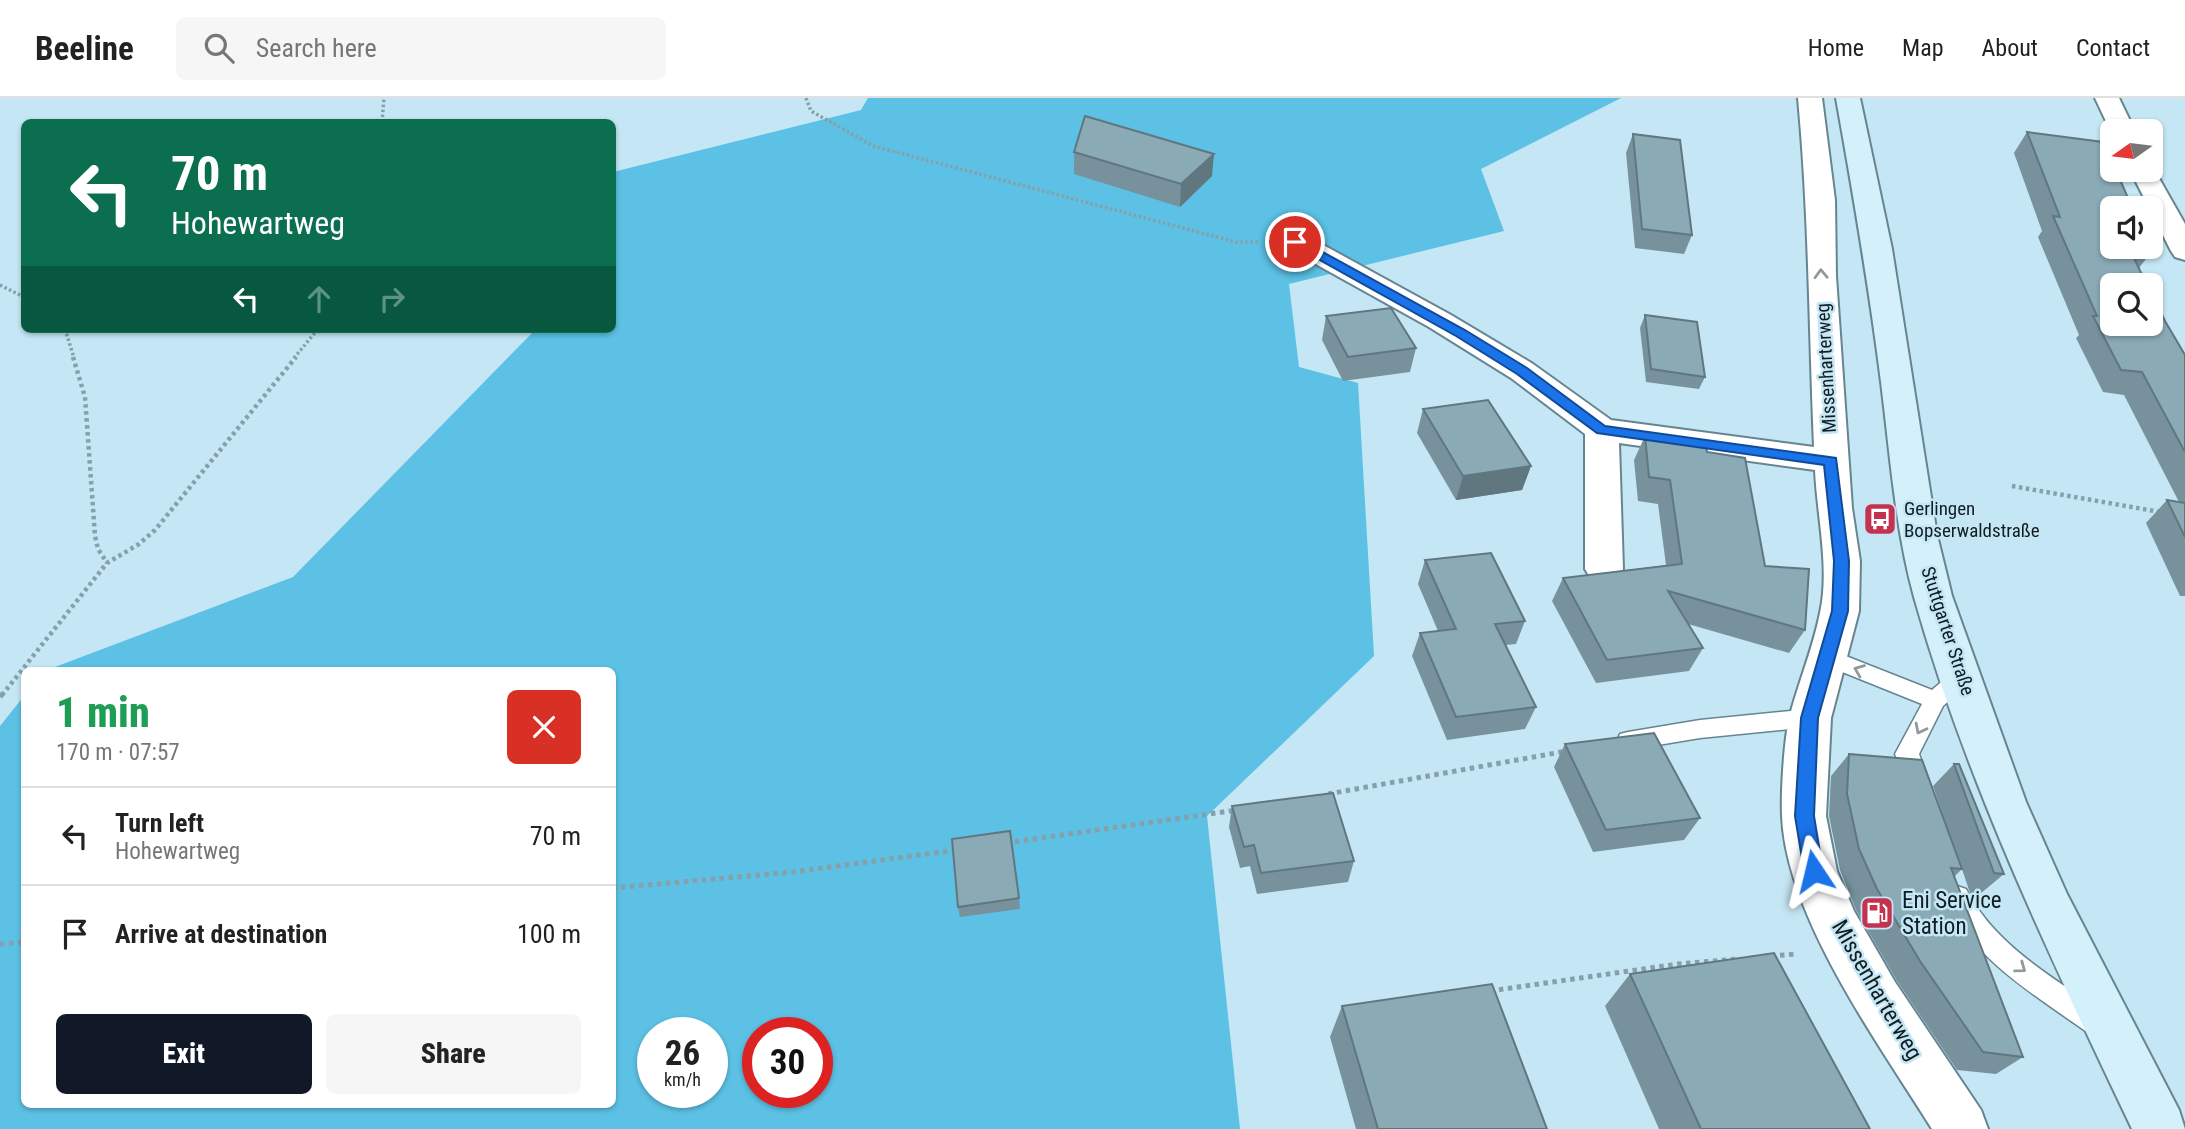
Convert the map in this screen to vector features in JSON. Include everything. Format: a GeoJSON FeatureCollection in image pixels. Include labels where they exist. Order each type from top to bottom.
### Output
{"type":"FeatureCollection","features":[{"type":"Feature","properties":{"kind":"main road","name":"Stuttgarter Straße"},"geometry":{"type":"LineString","coordinates":[[1849,98],[1878,249],[1919,535],[1949,689],[2110,1031],[2161,1129]]}},
{"type":"Feature","properties":{"kind":"street","name":"Missenharterweg"},"geometry":{"type":"LineString","coordinates":[[1810,98],[1821,201],[1821,276],[1831,461],[1841,561],[1841,598],[1828,657],[1810,718],[1804,816],[1814,871],[1850,950],[1878,999],[1962,1129]]}},
{"type":"Feature","properties":{"kind":"street"},"geometry":{"type":"LineString","coordinates":[[2107,98],[2117,119]]}},
{"type":"Feature","properties":{"kind":"street"},"geometry":{"type":"LineString","coordinates":[[2149,182],[2185,251]]}},
{"type":"Feature","properties":{"kind":"street"},"geometry":{"type":"LineString","coordinates":[[1295,242],[1452,328],[1522,371],[1602,430],[1831,461]]}},
{"type":"Feature","properties":{"kind":"street"},"geometry":{"type":"LineString","coordinates":[[1602,430],[1604,569]]}},
{"type":"Feature","properties":{"kind":"lane"},"geometry":{"type":"LineString","coordinates":[[1828,657],[1949,689],[1907,754],[1925,806]]}},
{"type":"Feature","properties":{"kind":"lane"},"geometry":{"type":"LineString","coordinates":[[1607,744],[1700,729],[1810,718]]}},
{"type":"Feature","properties":{"kind":"lane"},"geometry":{"type":"LineString","coordinates":[[1948,871],[1962,910],[2007,958],[2110,1031]]}},
{"type":"Feature","properties":{"kind":"path"},"geometry":{"type":"LineString","coordinates":[[382,119],[384,98]]}},
{"type":"Feature","properties":{"kind":"path"},"geometry":{"type":"LineString","coordinates":[[806,98],[811,110],[873,146],[1236,242],[1295,242]]}},
{"type":"Feature","properties":{"kind":"path"},"geometry":{"type":"LineString","coordinates":[[0,285],[21,296]]}},
{"type":"Feature","properties":{"kind":"path"},"geometry":{"type":"LineString","coordinates":[[66,333],[85,397],[95,536],[98,549],[107,563]]}},
{"type":"Feature","properties":{"kind":"path"},"geometry":{"type":"LineString","coordinates":[[24,667],[107,563],[139,544],[155,530],[315,333]]}},
{"type":"Feature","properties":{"kind":"path"},"geometry":{"type":"LineString","coordinates":[[2012,486],[2172,514]]}},
{"type":"Feature","properties":{"kind":"path"},"geometry":{"type":"LineString","coordinates":[[0,697],[21,671]]}},
{"type":"Feature","properties":{"kind":"path"},"geometry":{"type":"LineString","coordinates":[[1317,796],[1607,744]]}},
{"type":"Feature","properties":{"kind":"path"},"geometry":{"type":"LineString","coordinates":[[1000,844],[1249,808]]}},
{"type":"Feature","properties":{"kind":"path"},"geometry":{"type":"LineString","coordinates":[[616,888],[793,872],[959,849]]}},
{"type":"Feature","properties":{"kind":"path"},"geometry":{"type":"LineString","coordinates":[[0,944],[21,942]]}},
{"type":"Feature","properties":{"kind":"path"},"geometry":{"type":"LineString","coordinates":[[1758,957],[1850,950]]}},
{"type":"Feature","properties":{"kind":"path"},"geometry":{"type":"LineString","coordinates":[[1477,993],[1678,964],[1744,958]]}},
{"type":"Feature","properties":{"kind":"shaded area"},"geometry":{"type":"Polygon","coordinates":[[[868,98],[1621,98],[1481,169],[1504,231],[1289,284],[1299,367],[1358,383],[1374,656],[1207,816],[1240,1129],[0,1129],[0,726],[21,700],[21,1108],[616,1108],[616,667],[55,667],[293,577],[532,333],[616,333],[616,171],[861,110],[868,98]]]}},
{"type":"Feature","properties":{"kind":"building"},"geometry":{"type":"Polygon","coordinates":[[[1085,116],[1214,154],[1181,184],[1074,152],[1085,116]]]}},
{"type":"Feature","properties":{"kind":"building"},"geometry":{"type":"Polygon","coordinates":[[[2027,132],[2100,142],[2100,182],[2121,182],[2127,196],[2100,196],[2100,259],[2134,259],[2141,273],[2100,273],[2100,330],[2093,316],[2097,316],[2053,216],[2060,217],[2027,132]]]}},
{"type":"Feature","properties":{"kind":"building"},"geometry":{"type":"Polygon","coordinates":[[[1633,134],[1680,140],[1692,235],[1642,229],[1633,134]]]}},
{"type":"Feature","properties":{"kind":"building"},"geometry":{"type":"Polygon","coordinates":[[[1391,308],[1416,348],[1348,357],[1326,316],[1391,308]]]}},
{"type":"Feature","properties":{"kind":"building"},"geometry":{"type":"Polygon","coordinates":[[[1645,315],[1697,322],[1705,377],[1651,369],[1645,315]]]}},
{"type":"Feature","properties":{"kind":"building"},"geometry":{"type":"Polygon","coordinates":[[[2163,317],[2185,355],[2185,452],[2142,372],[2121,370],[2103,336],[2163,336],[2163,317]]]}},
{"type":"Feature","properties":{"kind":"building"},"geometry":{"type":"Polygon","coordinates":[[[1488,400],[1531,466],[1463,476],[1423,409],[1488,400]]]}},
{"type":"Feature","properties":{"kind":"building"},"geometry":{"type":"Polygon","coordinates":[[[1645,436],[1706,445],[1707,452],[1745,458],[1765,566],[1809,569],[1805,630],[1668,591],[1703,648],[1607,660],[1563,578],[1682,564],[1670,480],[1649,477],[1645,436]]]}},
{"type":"Feature","properties":{"kind":"building"},"geometry":{"type":"Polygon","coordinates":[[[2167,500],[2185,503],[2185,537],[2167,500]]]}},
{"type":"Feature","properties":{"kind":"building"},"geometry":{"type":"Polygon","coordinates":[[[1491,553],[1525,621],[1495,624],[1536,707],[1456,717],[1420,633],[1456,629],[1425,560],[1491,553]]]}},
{"type":"Feature","properties":{"kind":"building"},"geometry":{"type":"Polygon","coordinates":[[[1654,733],[1700,818],[1606,830],[1565,744],[1654,733]]]}},
{"type":"Feature","properties":{"kind":"building"},"geometry":{"type":"Polygon","coordinates":[[[1849,754],[1922,760],[1962,869],[1951,868],[2023,1057],[1983,1052],[1920,961],[1877,889],[1859,849],[1847,794],[1849,754]]]}},
{"type":"Feature","properties":{"kind":"building"},"geometry":{"type":"Polygon","coordinates":[[[1954,764],[1959,764],[2004,874],[1994,873],[1954,764]]]}},
{"type":"Feature","properties":{"kind":"building"},"geometry":{"type":"Polygon","coordinates":[[[1333,793],[1354,861],[1261,873],[1254,845],[1244,847],[1232,806],[1333,793]]]}},
{"type":"Feature","properties":{"kind":"building"},"geometry":{"type":"Polygon","coordinates":[[[1010,831],[1019,898],[958,907],[952,839],[1010,831]]]}},
{"type":"Feature","properties":{"kind":"building"},"geometry":{"type":"Polygon","coordinates":[[[1774,953],[1870,1129],[1701,1129],[1630,974],[1774,953]]]}},
{"type":"Feature","properties":{"kind":"building"},"geometry":{"type":"Polygon","coordinates":[[[1492,984],[1547,1129],[1378,1129],[1342,1006],[1492,984]]]}},
{"type":"Feature","properties":{"kind":"place","name":"Gerlingen Bopserwaldstraße"},"geometry":{"type":"Point","coordinates":[1880,519]}},
{"type":"Feature","properties":{"kind":"place","name":"Eni Service Station"},"geometry":{"type":"Point","coordinates":[1877,913]}},
{"type":"Feature","properties":{"kind":"route"},"geometry":{"type":"LineString","coordinates":[[1295,242],[1366,278],[1461,333],[1522,371],[1602,430],[1831,461],[1841,561],[1840,611],[1810,718],[1804,816],[1814,871]]}}]}
